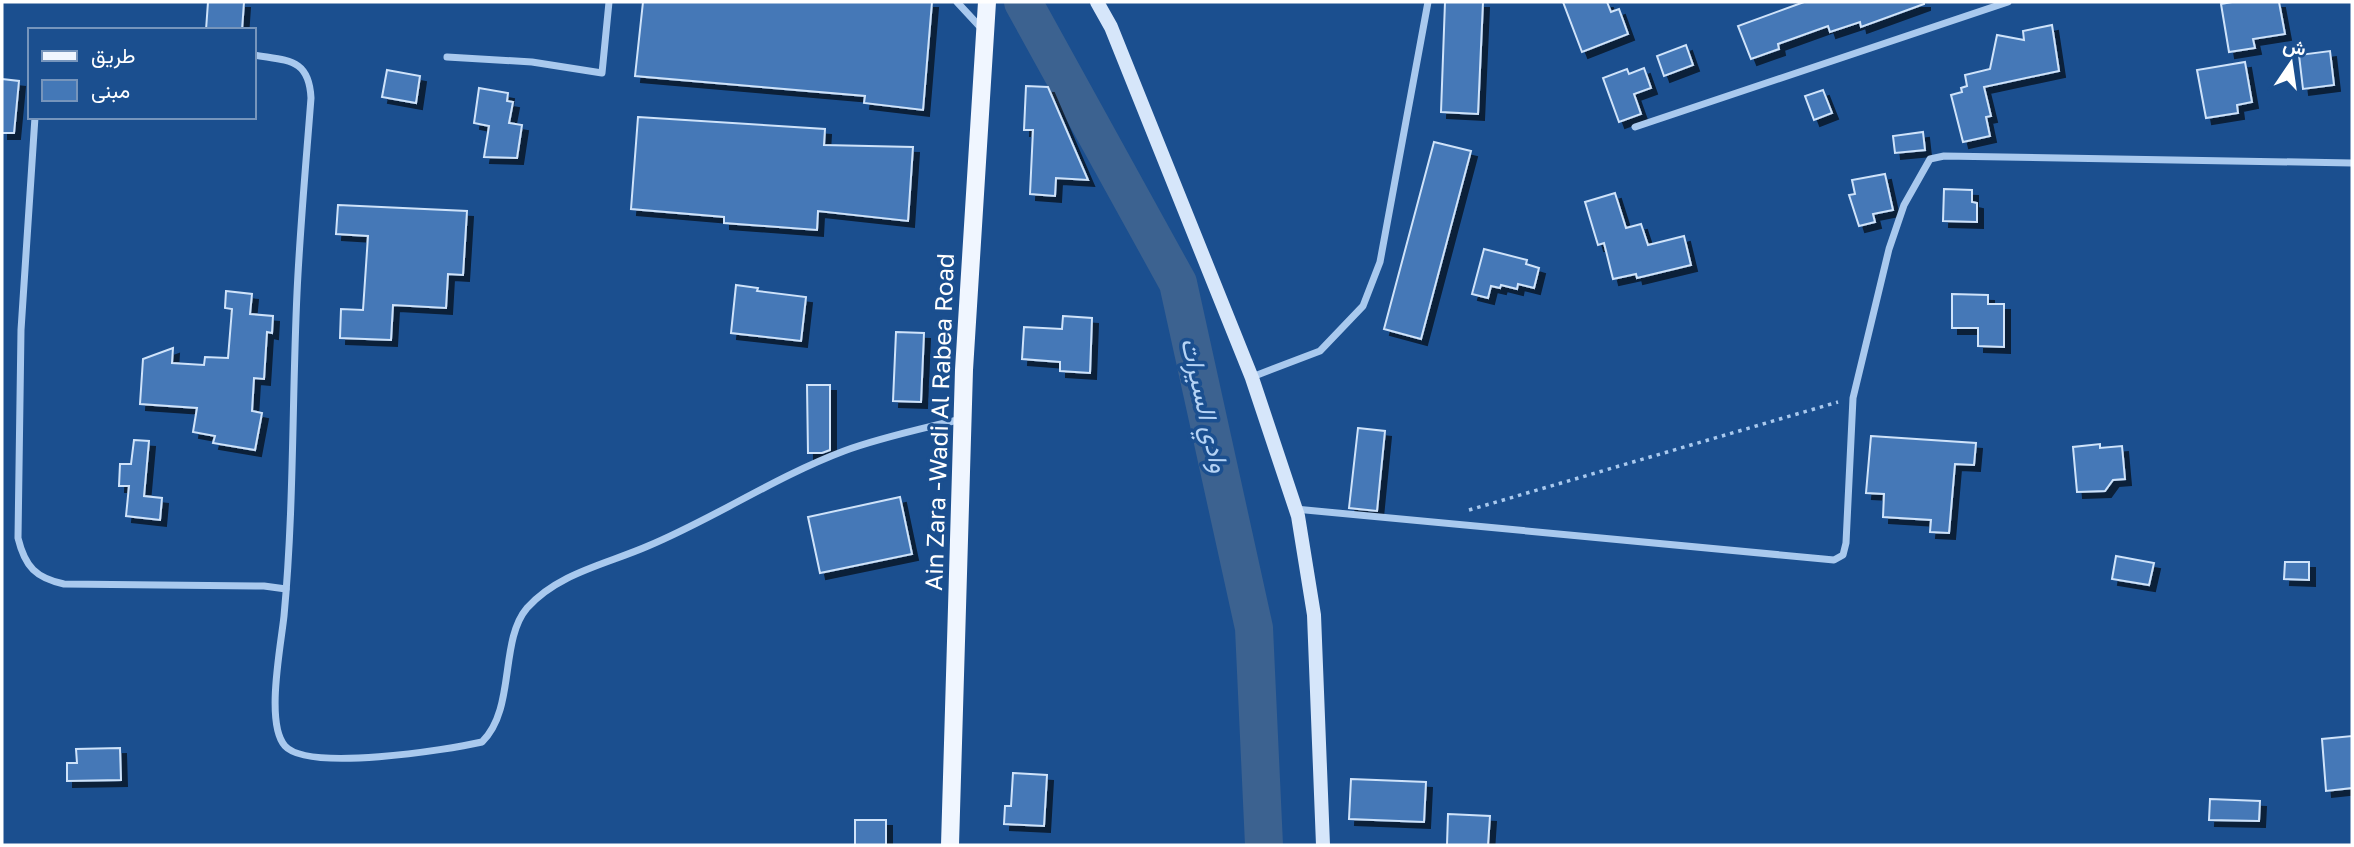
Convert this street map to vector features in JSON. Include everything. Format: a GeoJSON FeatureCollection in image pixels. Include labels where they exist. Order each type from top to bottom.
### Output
{"type":"FeatureCollection","features":[{"type":"Feature","properties":{"kind":"main road","name":"Ain Zara -Wadi Al Rabea Road"},"geometry":{"type":"LineString","coordinates":[[950,845],[962,418],[987,2]]}},
{"type":"Feature","properties":{"kind":"main road"},"geometry":{"type":"LineString","coordinates":[[1097,2],[1111,27],[1252,377],[1296,509],[1314,615],[1323,845]]}},
{"type":"Feature","properties":{"kind":"street"},"geometry":{"type":"LineString","coordinates":[[447,57],[532,62],[602,73],[609,2]]}},
{"type":"Feature","properties":{"kind":"street"},"geometry":{"type":"LineString","coordinates":[[957,2],[985,32]]}},
{"type":"Feature","properties":{"kind":"street"},"geometry":{"type":"LineString","coordinates":[[1252,377],[1320,351],[1363,306],[1380,262],[1428,2]]}},
{"type":"Feature","properties":{"kind":"street"},"geometry":{"type":"LineString","coordinates":[[1636,127],[2008,2]]}},
{"type":"Feature","properties":{"kind":"street"},"geometry":{"type":"LineString","coordinates":[[256,55],[295,63],[310,77],[311,88],[297,292],[286,589],[275,720],[285,746],[313,758],[384,757],[482,742],[489,735],[497,715],[524,612],[538,596],[557,583],[649,546],[704,520],[744,496],[844,451],[962,418]]}},
{"type":"Feature","properties":{"kind":"street"},"geometry":{"type":"LineString","coordinates":[[35,119],[21,330],[18,538],[22,557],[32,572],[46,580],[64,584],[264,586],[286,589]]}},
{"type":"Feature","properties":{"kind":"street"},"geometry":{"type":"LineString","coordinates":[[1296,509],[1833,560],[1843,555],[1846,543],[1853,398],[1889,249],[1904,205],[1930,159],[1944,156],[2352,163]]}},
{"type":"Feature","properties":{"kind":"path"},"geometry":{"type":"LineString","coordinates":[[1468,510],[1853,398]]}},
{"type":"Feature","properties":{"kind":"building"},"geometry":{"type":"Polygon","coordinates":[[[208,2],[244,2],[242,28],[206,28],[208,2]]]}},
{"type":"Feature","properties":{"kind":"building"},"geometry":{"type":"Polygon","coordinates":[[[643,2],[932,2],[923,110],[864,103],[865,96],[635,76],[643,2]]]}},
{"type":"Feature","properties":{"kind":"building"},"geometry":{"type":"Polygon","coordinates":[[[1445,2],[1483,2],[1478,114],[1441,112],[1445,2]]]}},
{"type":"Feature","properties":{"kind":"building"},"geometry":{"type":"Polygon","coordinates":[[[1563,2],[1607,2],[1611,12],[1619,9],[1628,34],[1582,52],[1563,2]]]}},
{"type":"Feature","properties":{"kind":"building"},"geometry":{"type":"Polygon","coordinates":[[[1804,2],[1924,4],[1861,27],[1860,22],[1830,32],[1828,26],[1778,44],[1779,49],[1751,59],[1738,26],[1804,2]]]}},
{"type":"Feature","properties":{"kind":"building"},"geometry":{"type":"Polygon","coordinates":[[[2279,2],[2285,34],[2253,39],[2255,48],[2229,52],[2221,4],[2279,2]]]}},
{"type":"Feature","properties":{"kind":"building"},"geometry":{"type":"Polygon","coordinates":[[[2052,25],[2059,71],[1984,87],[1991,116],[1986,117],[1990,136],[1963,142],[1951,95],[1962,92],[1961,88],[1967,86],[1965,75],[1990,69],[1997,35],[2024,40],[2023,31],[2052,25]]]}},
{"type":"Feature","properties":{"kind":"building"},"geometry":{"type":"Polygon","coordinates":[[[1686,45],[1693,65],[1664,76],[1657,56],[1686,45]]]}},
{"type":"Feature","properties":{"kind":"building"},"geometry":{"type":"Polygon","coordinates":[[[2330,51],[2334,85],[2303,89],[2299,55],[2330,51]]]}},
{"type":"Feature","properties":{"kind":"building"},"geometry":{"type":"Polygon","coordinates":[[[2245,62],[2252,102],[2237,105],[2238,113],[2206,118],[2197,70],[2245,62]]]}},
{"type":"Feature","properties":{"kind":"building"},"geometry":{"type":"Polygon","coordinates":[[[1644,68],[1651,88],[1634,94],[1641,114],[1619,122],[1603,78],[1627,69],[1629,74],[1644,68]]]}},
{"type":"Feature","properties":{"kind":"building"},"geometry":{"type":"Polygon","coordinates":[[[387,70],[420,76],[416,103],[382,97],[387,70]]]}},
{"type":"Feature","properties":{"kind":"building"},"geometry":{"type":"Polygon","coordinates":[[[2,79],[19,81],[14,133],[2,133],[2,79]]]}},
{"type":"Feature","properties":{"kind":"building"},"geometry":{"type":"Polygon","coordinates":[[[1026,86],[1048,87],[1088,180],[1056,178],[1055,196],[1030,194],[1033,130],[1024,130],[1026,86]]]}},
{"type":"Feature","properties":{"kind":"building"},"geometry":{"type":"Polygon","coordinates":[[[479,88],[508,93],[507,101],[513,102],[509,123],[522,125],[517,158],[484,157],[489,126],[474,123],[479,88]]]}},
{"type":"Feature","properties":{"kind":"building"},"geometry":{"type":"Polygon","coordinates":[[[1823,90],[1832,113],[1814,120],[1805,96],[1823,90]]]}},
{"type":"Feature","properties":{"kind":"building"},"geometry":{"type":"Polygon","coordinates":[[[638,117],[825,129],[824,145],[913,147],[908,221],[818,211],[817,230],[724,223],[724,217],[631,209],[638,117]]]}},
{"type":"Feature","properties":{"kind":"building"},"geometry":{"type":"Polygon","coordinates":[[[1923,132],[1925,150],[1895,153],[1893,136],[1923,132]]]}},
{"type":"Feature","properties":{"kind":"building"},"geometry":{"type":"Polygon","coordinates":[[[1434,142],[1471,151],[1421,339],[1384,329],[1434,142]]]}},
{"type":"Feature","properties":{"kind":"building"},"geometry":{"type":"Polygon","coordinates":[[[1885,174],[1893,210],[1873,214],[1875,222],[1859,226],[1849,195],[1855,194],[1852,180],[1885,174]]]}},
{"type":"Feature","properties":{"kind":"building"},"geometry":{"type":"Polygon","coordinates":[[[1944,189],[1972,190],[1972,202],[1977,203],[1977,222],[1943,221],[1944,189]]]}},
{"type":"Feature","properties":{"kind":"building"},"geometry":{"type":"Polygon","coordinates":[[[1615,193],[1626,228],[1641,224],[1648,245],[1684,236],[1691,265],[1637,278],[1636,274],[1613,279],[1604,243],[1598,245],[1585,202],[1615,193]]]}},
{"type":"Feature","properties":{"kind":"building"},"geometry":{"type":"Polygon","coordinates":[[[338,205],[467,211],[463,275],[448,274],[446,308],[393,305],[391,340],[340,338],[341,309],[363,310],[368,236],[336,234],[338,205]]]}},
{"type":"Feature","properties":{"kind":"building"},"geometry":{"type":"Polygon","coordinates":[[[1484,249],[1527,260],[1526,264],[1539,268],[1534,288],[1518,284],[1517,289],[1501,285],[1500,288],[1491,286],[1488,298],[1472,294],[1484,249]]]}},
{"type":"Feature","properties":{"kind":"building"},"geometry":{"type":"Polygon","coordinates":[[[736,285],[758,288],[757,291],[806,297],[801,341],[731,333],[736,285]]]}},
{"type":"Feature","properties":{"kind":"building"},"geometry":{"type":"Polygon","coordinates":[[[226,291],[252,294],[250,314],[273,316],[272,333],[267,332],[264,379],[254,378],[252,411],[262,413],[255,450],[213,443],[215,436],[193,432],[197,408],[140,404],[143,359],[173,348],[172,363],[204,365],[205,357],[228,358],[232,309],[225,308],[226,291]]]}},
{"type":"Feature","properties":{"kind":"building"},"geometry":{"type":"Polygon","coordinates":[[[1952,294],[1988,295],[1988,304],[2004,304],[2004,347],[1978,346],[1978,328],[1952,328],[1952,294]]]}},
{"type":"Feature","properties":{"kind":"building"},"geometry":{"type":"Polygon","coordinates":[[[1063,316],[1092,318],[1090,373],[1060,371],[1060,362],[1022,359],[1024,327],[1062,329],[1063,316]]]}},
{"type":"Feature","properties":{"kind":"building"},"geometry":{"type":"Polygon","coordinates":[[[896,332],[924,333],[921,402],[893,401],[896,332]]]}},
{"type":"Feature","properties":{"kind":"building"},"geometry":{"type":"Polygon","coordinates":[[[807,385],[830,385],[830,450],[822,453],[808,453],[807,385]]]}},
{"type":"Feature","properties":{"kind":"building"},"geometry":{"type":"Polygon","coordinates":[[[1358,428],[1385,431],[1377,511],[1349,508],[1358,428]]]}},
{"type":"Feature","properties":{"kind":"building"},"geometry":{"type":"Polygon","coordinates":[[[1871,436],[1976,443],[1974,465],[1955,464],[1949,533],[1930,532],[1931,520],[1883,517],[1884,494],[1866,493],[1871,436]]]}},
{"type":"Feature","properties":{"kind":"building"},"geometry":{"type":"Polygon","coordinates":[[[134,440],[149,441],[144,496],[162,498],[160,520],[126,516],[129,486],[119,486],[120,464],[131,464],[134,440]]]}},
{"type":"Feature","properties":{"kind":"building"},"geometry":{"type":"Polygon","coordinates":[[[2100,444],[2100,448],[2122,446],[2125,479],[2113,480],[2105,491],[2077,492],[2073,447],[2100,444]]]}},
{"type":"Feature","properties":{"kind":"building"},"geometry":{"type":"Polygon","coordinates":[[[900,497],[912,554],[820,573],[808,517],[900,497]]]}},
{"type":"Feature","properties":{"kind":"building"},"geometry":{"type":"Polygon","coordinates":[[[2116,556],[2154,563],[2149,585],[2112,579],[2116,556]]]}},
{"type":"Feature","properties":{"kind":"building"},"geometry":{"type":"Polygon","coordinates":[[[2285,562],[2309,562],[2309,580],[2284,579],[2285,562]]]}},
{"type":"Feature","properties":{"kind":"building"},"geometry":{"type":"Polygon","coordinates":[[[2352,736],[2352,788],[2326,791],[2322,739],[2352,736]]]}},
{"type":"Feature","properties":{"kind":"building"},"geometry":{"type":"Polygon","coordinates":[[[120,748],[121,780],[67,781],[67,763],[77,763],[76,749],[120,748]]]}},
{"type":"Feature","properties":{"kind":"building"},"geometry":{"type":"Polygon","coordinates":[[[1013,773],[1047,775],[1044,826],[1004,824],[1005,806],[1011,806],[1013,773]]]}},
{"type":"Feature","properties":{"kind":"building"},"geometry":{"type":"Polygon","coordinates":[[[1351,779],[1426,782],[1424,822],[1349,819],[1351,779]]]}},
{"type":"Feature","properties":{"kind":"building"},"geometry":{"type":"Polygon","coordinates":[[[2210,799],[2260,801],[2259,821],[2209,820],[2210,799]]]}},
{"type":"Feature","properties":{"kind":"building"},"geometry":{"type":"Polygon","coordinates":[[[1448,814],[1490,816],[1488,845],[1447,845],[1448,814]]]}},
{"type":"Feature","properties":{"kind":"building"},"geometry":{"type":"Polygon","coordinates":[[[855,820],[886,820],[886,845],[855,845],[855,820]]]}},
{"type":"Feature","properties":{"kind":"waterway","name":"وادي السيرات"},"geometry":{"type":"LineString","coordinates":[[1023,2],[1178,283],[1254,628],[1264,845]]}}]}
